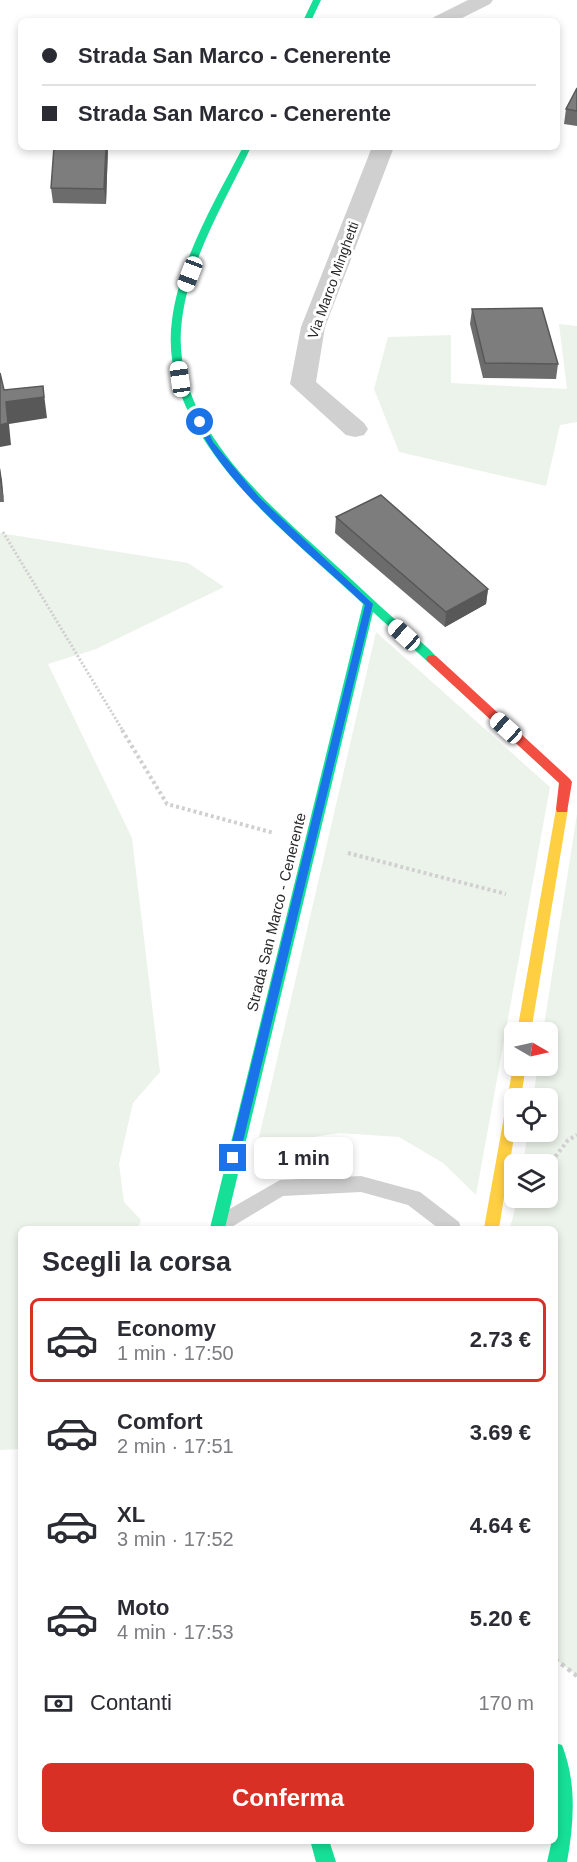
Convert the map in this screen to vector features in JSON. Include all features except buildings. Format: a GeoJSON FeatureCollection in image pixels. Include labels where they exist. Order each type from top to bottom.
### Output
{"type":"FeatureCollection","features":[{"type":"Feature","properties":{"kind":"main road"},"geometry":{"type":"LineString","coordinates":[[308,18],[317,0]]}},
{"type":"Feature","properties":{"kind":"main road"},"geometry":{"type":"LineString","coordinates":[[246,150],[201,243],[184,289],[175,341],[180,379],[210,443],[256,499],[566,782],[526,1022]]}},
{"type":"Feature","properties":{"kind":"main road","name":"Strada San Marco - Cenerente"},"geometry":{"type":"LineString","coordinates":[[217,1226],[369,604]]}},
{"type":"Feature","properties":{"kind":"main road"},"geometry":{"type":"LineString","coordinates":[[491,1226],[517,1076]]}},
{"type":"Feature","properties":{"kind":"main road"},"geometry":{"type":"LineString","coordinates":[[558,1763],[566,1793],[567,1834]]}},
{"type":"Feature","properties":{"kind":"main road"},"geometry":{"type":"LineString","coordinates":[[319,1844],[321,1859]]}},
{"type":"Feature","properties":{"kind":"street"},"geometry":{"type":"LineString","coordinates":[[447,18],[483,0]]}},
{"type":"Feature","properties":{"kind":"street","name":"Via Marco Minghetti"},"geometry":{"type":"LineString","coordinates":[[356,429],[303,384],[313,327],[382,150]]}},
{"type":"Feature","properties":{"kind":"lane"},"geometry":{"type":"LineString","coordinates":[[219,1226],[280,1188],[361,1184],[413,1198],[450,1226]]}},
{"type":"Feature","properties":{"kind":"path"},"geometry":{"type":"LineString","coordinates":[[3,532],[166,804],[545,904]]}},
{"type":"Feature","properties":{"kind":"path"},"geometry":{"type":"LineString","coordinates":[[557,1154],[568,1140],[577,1135]]}},
{"type":"Feature","properties":{"kind":"path"},"geometry":{"type":"LineString","coordinates":[[558,1661],[577,1677]]}},
{"type":"Feature","properties":{"kind":"shaded area"},"geometry":{"type":"Polygon","coordinates":[[[559,324],[577,326],[577,422],[560,425],[546,486],[399,452],[374,389],[388,337],[451,335],[451,383],[567,389],[559,324]]]}},
{"type":"Feature","properties":{"kind":"shaded area"},"geometry":{"type":"Polygon","coordinates":[[[0,533],[188,563],[224,587],[96,649],[48,664],[132,838],[160,1072],[133,1103],[119,1164],[124,1202],[141,1220],[139,1226],[18,1226],[18,1449],[0,1450],[0,533]]]}},
{"type":"Feature","properties":{"kind":"shaded area"},"geometry":{"type":"Polygon","coordinates":[[[376,632],[550,787],[507,1022],[504,1022],[504,1041],[476,1195],[443,1163],[399,1137],[339,1133],[257,1146],[376,632]]]}},
{"type":"Feature","properties":{"kind":"shaded area"},"geometry":{"type":"Polygon","coordinates":[[[577,814],[577,1676],[558,1661],[558,1226],[511,1226],[515,1208],[558,1208],[558,1154],[525,1154],[526,1142],[558,1142],[558,1088],[535,1088],[536,1076],[558,1076],[558,1022],[545,1022],[577,814]]]}},
{"type":"Feature","properties":{"kind":"traffic: fast"},"geometry":{"type":"LineString","coordinates":[[308,18],[317,0]]}},
{"type":"Feature","properties":{"kind":"traffic: fast"},"geometry":{"type":"LineString","coordinates":[[246,150],[201,242],[182,294],[175,342],[179,375],[191,407],[208,437],[253,493],[432,659]]}},
{"type":"Feature","properties":{"kind":"traffic: fast"},"geometry":{"type":"LineString","coordinates":[[217,1226],[369,604]]}},
{"type":"Feature","properties":{"kind":"traffic: fast"},"geometry":{"type":"LineString","coordinates":[[557,1862],[564,1807],[558,1762]]}},
{"type":"Feature","properties":{"kind":"traffic: fast"},"geometry":{"type":"LineString","coordinates":[[320,1844],[326,1862]]}},
{"type":"Feature","properties":{"kind":"traffic: slow"},"geometry":{"type":"LineString","coordinates":[[526,1022],[562,809]]}},
{"type":"Feature","properties":{"kind":"traffic: slow"},"geometry":{"type":"LineString","coordinates":[[491,1226],[517,1076]]}},
{"type":"Feature","properties":{"kind":"traffic: jam"},"geometry":{"type":"LineString","coordinates":[[432,659],[566,782],[562,809]]}},
{"type":"Feature","properties":{"kind":"route"},"geometry":{"type":"LineString","coordinates":[[200,422],[210,443],[256,499],[369,604],[233,1158]]}}]}
